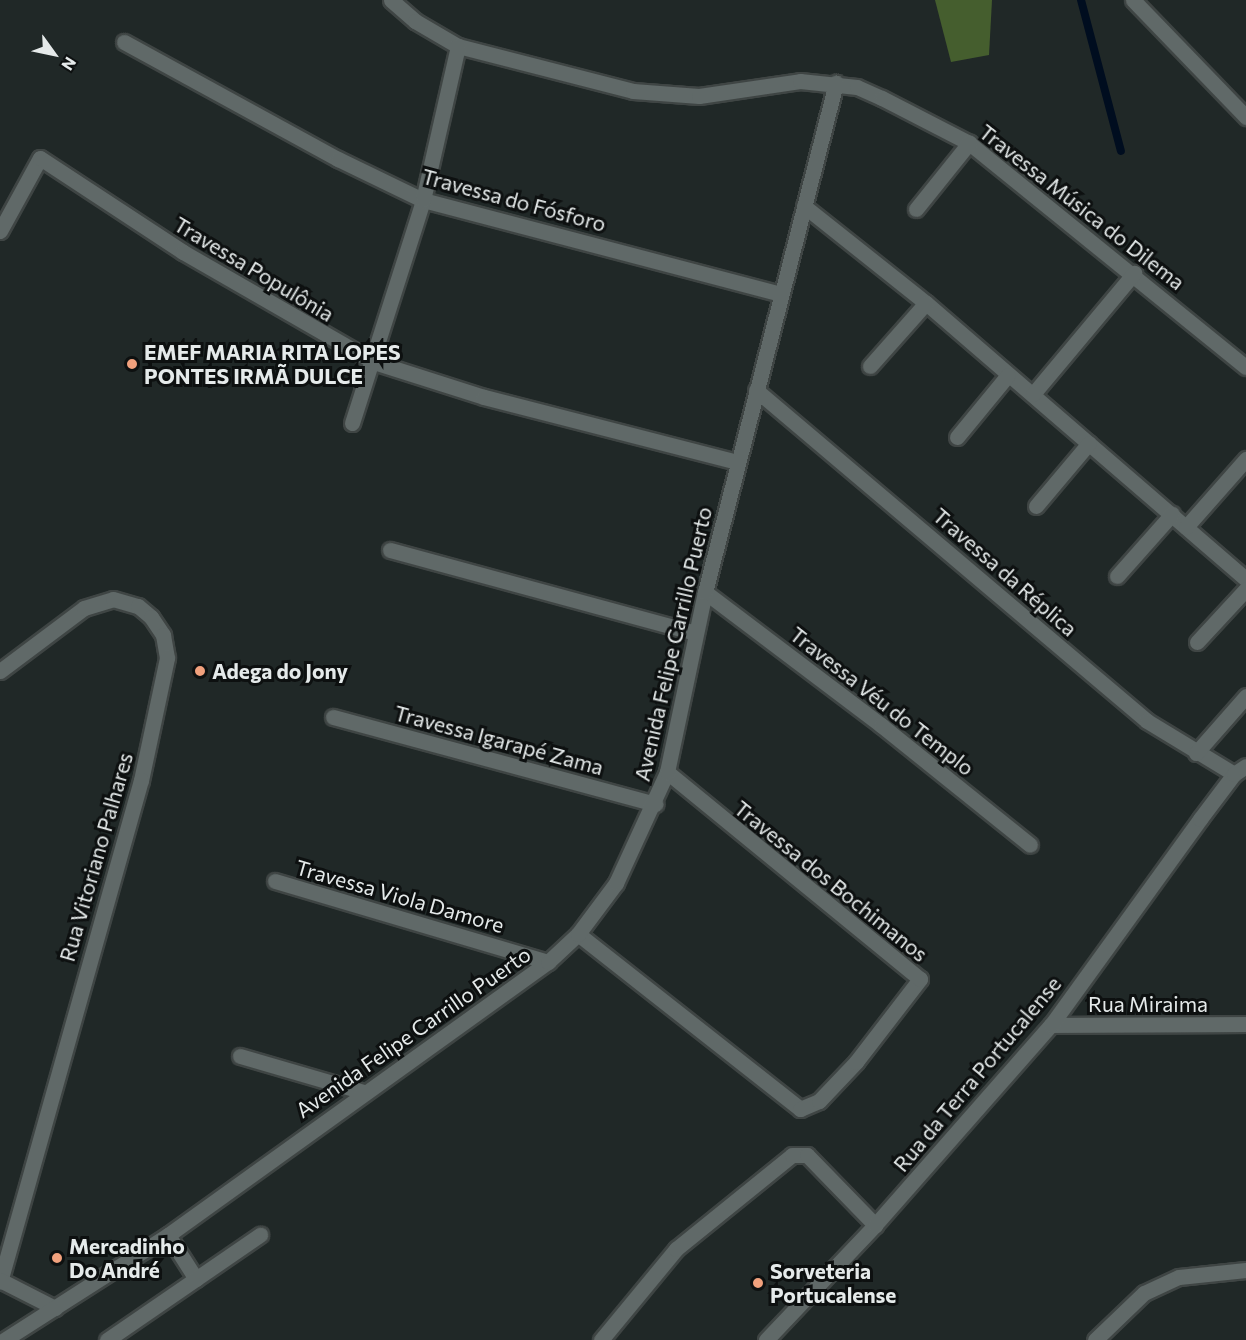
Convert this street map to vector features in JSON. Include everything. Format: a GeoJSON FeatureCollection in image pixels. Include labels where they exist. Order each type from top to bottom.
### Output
{"type":"FeatureCollection","features":[{"type":"Feature","properties":{"kind":"street","name":"Travessa Música do Dilema"},"geometry":{"type":"LineString","coordinates":[[391,0],[415,21],[458,46],[558,73],[675,97],[800,81],[836,83],[882,98],[969,143],[1134,273],[1246,367]]}},
{"type":"Feature","properties":{"kind":"street"},"geometry":{"type":"LineString","coordinates":[[1133,0],[1246,117]]}},
{"type":"Feature","properties":{"kind":"street","name":"Travessa do Fósforo"},"geometry":{"type":"LineString","coordinates":[[124,42],[338,159],[423,200],[781,294]]}},
{"type":"Feature","properties":{"kind":"street"},"geometry":{"type":"LineString","coordinates":[[352,423],[374,362],[423,200],[458,46]]}},
{"type":"Feature","properties":{"kind":"street","name":"Avenida Felipe Carrillo Puerto"},"geometry":{"type":"LineString","coordinates":[[4,1340],[168,1235],[548,962],[578,934],[616,883],[655,804],[667,772],[705,592],[836,83]]}},
{"type":"Feature","properties":{"kind":"street"},"geometry":{"type":"LineString","coordinates":[[916,209],[969,143]]}},
{"type":"Feature","properties":{"kind":"street","name":"Travessa Populônia"},"geometry":{"type":"LineString","coordinates":[[0,231],[40,158],[183,252],[374,362],[484,397],[738,462]]}},
{"type":"Feature","properties":{"kind":"street"},"geometry":{"type":"LineString","coordinates":[[804,206],[926,303],[1246,579]]}},
{"type":"Feature","properties":{"kind":"street"},"geometry":{"type":"LineString","coordinates":[[1033,394],[1134,273]]}},
{"type":"Feature","properties":{"kind":"street"},"geometry":{"type":"LineString","coordinates":[[870,366],[926,303]]}},
{"type":"Feature","properties":{"kind":"street"},"geometry":{"type":"LineString","coordinates":[[957,437],[1008,375]]}},
{"type":"Feature","properties":{"kind":"street","name":"Travessa da Réplica"},"geometry":{"type":"LineString","coordinates":[[756,390],[1148,721],[1196,753],[1240,770]]}},
{"type":"Feature","properties":{"kind":"street"},"geometry":{"type":"LineString","coordinates":[[1036,506],[1089,443]]}},
{"type":"Feature","properties":{"kind":"street"},"geometry":{"type":"LineString","coordinates":[[1186,527],[1246,459]]}},
{"type":"Feature","properties":{"kind":"street"},"geometry":{"type":"LineString","coordinates":[[1117,576],[1172,514]]}},
{"type":"Feature","properties":{"kind":"street"},"geometry":{"type":"LineString","coordinates":[[390,550],[695,633]]}},
{"type":"Feature","properties":{"kind":"street"},"geometry":{"type":"LineString","coordinates":[[1197,642],[1246,589]]}},
{"type":"Feature","properties":{"kind":"street","name":"Travessa Véu do Templo"},"geometry":{"type":"LineString","coordinates":[[705,592],[863,711],[1030,845]]}},
{"type":"Feature","properties":{"kind":"street","name":"Rua Vitoriano Palhares"},"geometry":{"type":"LineString","coordinates":[[0,671],[84,608],[113,599],[138,606],[151,617],[163,635],[167,658],[141,780],[0,1281]]}},
{"type":"Feature","properties":{"kind":"street"},"geometry":{"type":"LineString","coordinates":[[1196,753],[1246,696]]}},
{"type":"Feature","properties":{"kind":"street","name":"Travessa Igarapé Zama"},"geometry":{"type":"LineString","coordinates":[[333,717],[655,804]]}},
{"type":"Feature","properties":{"kind":"street","name":"Rua da Terra Portucalense"},"geometry":{"type":"LineString","coordinates":[[766,1340],[875,1225],[1051,1025],[1240,770]]}},
{"type":"Feature","properties":{"kind":"street","name":"Travessa dos Bochimanos"},"geometry":{"type":"LineString","coordinates":[[578,934],[800,1109],[819,1101],[856,1062],[920,979],[667,772]]}},
{"type":"Feature","properties":{"kind":"street","name":"Travessa Viola Damore"},"geometry":{"type":"LineString","coordinates":[[275,881],[548,962]]}},
{"type":"Feature","properties":{"kind":"street","name":"Rua Miraima"},"geometry":{"type":"LineString","coordinates":[[1051,1025],[1246,1024]]}},
{"type":"Feature","properties":{"kind":"street"},"geometry":{"type":"LineString","coordinates":[[240,1056],[364,1092]]}},
{"type":"Feature","properties":{"kind":"street"},"geometry":{"type":"LineString","coordinates":[[601,1340],[675,1249],[792,1155],[807,1155],[875,1225]]}},
{"type":"Feature","properties":{"kind":"street"},"geometry":{"type":"LineString","coordinates":[[168,1235],[196,1279]]}},
{"type":"Feature","properties":{"kind":"street"},"geometry":{"type":"LineString","coordinates":[[107,1340],[260,1235]]}},
{"type":"Feature","properties":{"kind":"street"},"geometry":{"type":"LineString","coordinates":[[1095,1340],[1144,1293],[1179,1276],[1246,1270]]}},
{"type":"Feature","properties":{"kind":"street"},"geometry":{"type":"LineString","coordinates":[[0,1281],[55,1308]]}},
{"type":"Feature","properties":{"kind":"green space"},"geometry":{"type":"Polygon","coordinates":[[[935,0],[992,0],[989,55],[951,62],[935,0]]]}},
{"type":"Feature","properties":{"kind":"waterway"},"geometry":{"type":"LineString","coordinates":[[1081,0],[1121,151]]}},
{"type":"Feature","properties":{"kind":"place","name":"EMEF MARIA RITA LOPES PONTES IRMÃ DULCE"},"geometry":{"type":"Point","coordinates":[132,364]}},
{"type":"Feature","properties":{"kind":"place","name":"Adega do Jony"},"geometry":{"type":"Point","coordinates":[200,671]}},
{"type":"Feature","properties":{"kind":"place","name":"Mercadinho Do André"},"geometry":{"type":"Point","coordinates":[57,1258]}},
{"type":"Feature","properties":{"kind":"place","name":"Sorveteria Portucalense"},"geometry":{"type":"Point","coordinates":[758,1283]}}]}
